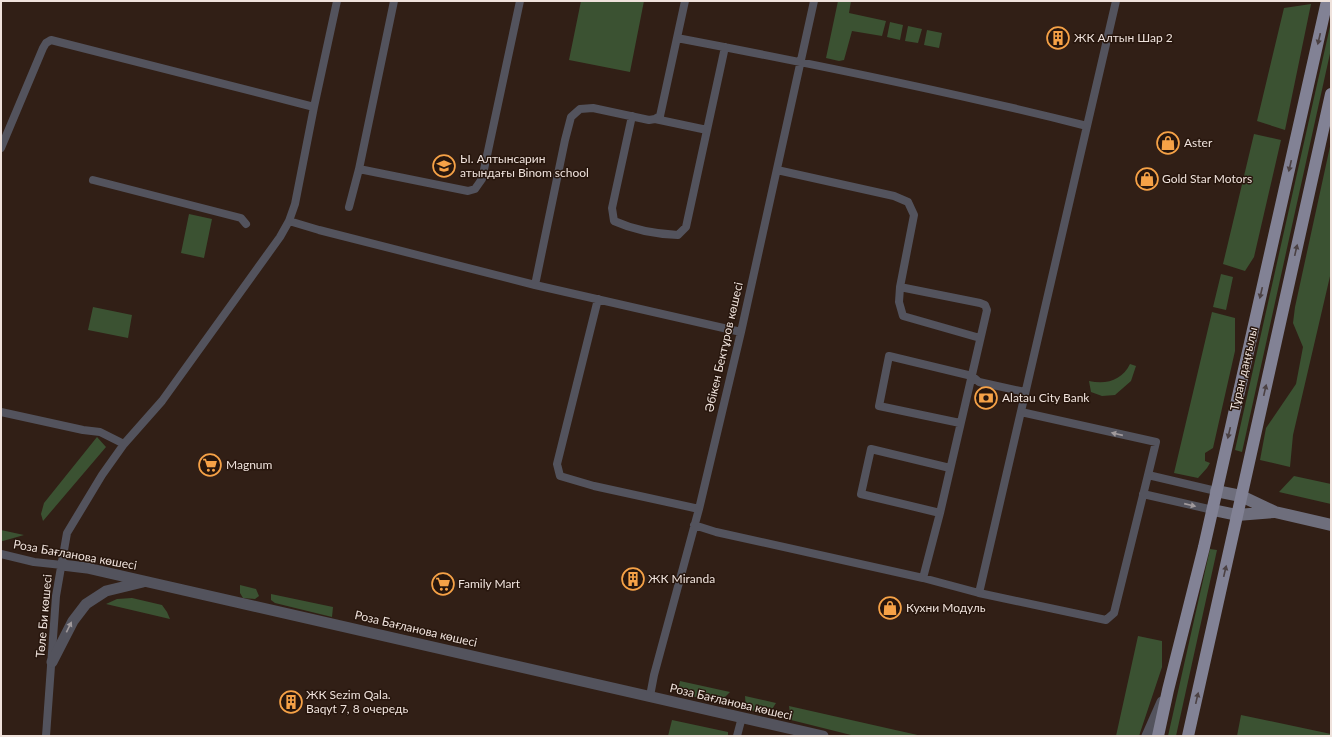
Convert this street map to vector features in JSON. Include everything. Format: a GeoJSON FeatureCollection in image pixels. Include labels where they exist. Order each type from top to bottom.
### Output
{"type":"FeatureCollection","features":[{"type":"Feature","properties":{"kind":"main road","name":"Тұран даңғылы"},"geometry":{"type":"LineString","coordinates":[[1158,736],[1204,547],[1327,1]]}},
{"type":"Feature","properties":{"kind":"main road","name":"Тұран даңғылы"},"geometry":{"type":"LineString","coordinates":[[1188,736],[1240,496],[1331,94]]}},
{"type":"Feature","properties":{"kind":"main road"},"geometry":{"type":"LineString","coordinates":[[1216,491],[1240,496],[1275,512],[1331,525]]}},
{"type":"Feature","properties":{"kind":"main road"},"geometry":{"type":"LineString","coordinates":[[1212,510],[1237,515],[1275,512]]}},
{"type":"Feature","properties":{"kind":"street","name":"Төле Би көшесі"},"geometry":{"type":"LineString","coordinates":[[46,736],[56,596],[68,533],[102,474],[124,444],[162,401],[280,237],[289,221],[295,204],[337,1]]}},
{"type":"Feature","properties":{"kind":"street"},"geometry":{"type":"LineString","coordinates":[[349,207],[359,169],[394,1]]}},
{"type":"Feature","properties":{"kind":"street"},"geometry":{"type":"LineString","coordinates":[[359,169],[468,191],[475,189],[482,179],[520,1]]}},
{"type":"Feature","properties":{"kind":"street"},"geometry":{"type":"LineString","coordinates":[[655,119],[660,116],[663,108],[685,1]]}},
{"type":"Feature","properties":{"kind":"street","name":"Әбікен Бектұров көшесі"},"geometry":{"type":"LineString","coordinates":[[650,696],[654,675],[699,508],[741,332],[814,1]]}},
{"type":"Feature","properties":{"kind":"street"},"geometry":{"type":"LineString","coordinates":[[979,593],[1116,1]]}},
{"type":"Feature","properties":{"kind":"street"},"geometry":{"type":"LineString","coordinates":[[677,38],[801,62],[1013,107],[1087,126]]}},
{"type":"Feature","properties":{"kind":"street"},"geometry":{"type":"LineString","coordinates":[[1,148],[43,48],[46,43],[51,40],[314,107]]}},
{"type":"Feature","properties":{"kind":"street"},"geometry":{"type":"LineString","coordinates":[[632,116],[612,208],[614,221],[628,227],[661,235],[678,235],[686,227],[724,47]]}},
{"type":"Feature","properties":{"kind":"street"},"geometry":{"type":"LineString","coordinates":[[535,285],[565,140],[572,117],[580,109],[593,108],[707,130]]}},
{"type":"Feature","properties":{"kind":"street"},"geometry":{"type":"LineString","coordinates":[[777,170],[894,196],[908,202],[914,215],[900,287],[899,302],[903,316],[980,338]]}},
{"type":"Feature","properties":{"kind":"street"},"geometry":{"type":"LineString","coordinates":[[93,180],[242,218],[246,224]]}},
{"type":"Feature","properties":{"kind":"street"},"geometry":{"type":"LineString","coordinates":[[289,221],[535,285],[741,332]]}},
{"type":"Feature","properties":{"kind":"street"},"geometry":{"type":"LineString","coordinates":[[900,287],[980,303],[985,305],[987,310],[940,513],[923,578]]}},
{"type":"Feature","properties":{"kind":"street"},"geometry":{"type":"LineString","coordinates":[[598,299],[557,464],[560,476],[594,486],[699,508]]}},
{"type":"Feature","properties":{"kind":"street"},"geometry":{"type":"LineString","coordinates":[[960,423],[879,406],[889,356],[972,376],[979,382],[1025,392]]}},
{"type":"Feature","properties":{"kind":"street"},"geometry":{"type":"LineString","coordinates":[[1,412],[83,430],[100,432],[124,444]]}},
{"type":"Feature","properties":{"kind":"street"},"geometry":{"type":"LineString","coordinates":[[694,525],[716,532],[923,578],[979,593],[1106,620],[1114,613],[1156,442],[1021,412]]}},
{"type":"Feature","properties":{"kind":"street"},"geometry":{"type":"LineString","coordinates":[[940,513],[861,494],[871,449],[950,468]]}},
{"type":"Feature","properties":{"kind":"street"},"geometry":{"type":"LineString","coordinates":[[1148,475],[1216,491]]}},
{"type":"Feature","properties":{"kind":"street"},"geometry":{"type":"LineString","coordinates":[[1143,494],[1212,510]]}},
{"type":"Feature","properties":{"kind":"street","name":"Роза Бағланова көшесі"},"geometry":{"type":"LineString","coordinates":[[1,554],[34,562],[87,568],[146,581],[823,736]]}},
{"type":"Feature","properties":{"kind":"street"},"geometry":{"type":"LineString","coordinates":[[52,662],[72,621],[86,604],[106,591],[146,581]]}},
{"type":"Feature","properties":{"kind":"street"},"geometry":{"type":"LineString","coordinates":[[1147,736],[1168,690]]}},
{"type":"Feature","properties":{"kind":"street"},"geometry":{"type":"LineString","coordinates":[[737,736],[742,717]]}},
{"type":"Feature","properties":{"kind":"green space"},"geometry":{"type":"Polygon","coordinates":[[[581,1],[644,1],[630,72],[569,60],[581,1]]]}},
{"type":"Feature","properties":{"kind":"green space"},"geometry":{"type":"Polygon","coordinates":[[[838,1],[851,1],[849,13],[886,21],[882,36],[852,31],[844,60],[839,61],[826,58],[838,1]]]}},
{"type":"Feature","properties":{"kind":"green space"},"geometry":{"type":"Polygon","coordinates":[[[1311,4],[1285,130],[1257,121],[1284,8],[1311,4]]]}},
{"type":"Feature","properties":{"kind":"green space"},"geometry":{"type":"Polygon","coordinates":[[[890,22],[903,25],[900,40],[887,37],[890,22]]]}},
{"type":"Feature","properties":{"kind":"green space"},"geometry":{"type":"Polygon","coordinates":[[[1331,22],[1331,49],[1242,452],[1235,450],[1331,22]]]}},
{"type":"Feature","properties":{"kind":"green space"},"geometry":{"type":"Polygon","coordinates":[[[908,26],[922,29],[918,43],[905,41],[908,26]]]}},
{"type":"Feature","properties":{"kind":"green space"},"geometry":{"type":"Polygon","coordinates":[[[927,30],[942,33],[939,48],[924,45],[927,30]]]}},
{"type":"Feature","properties":{"kind":"green space"},"geometry":{"type":"Polygon","coordinates":[[[1254,134],[1281,140],[1254,257],[1245,271],[1223,264],[1254,134]]]}},
{"type":"Feature","properties":{"kind":"green space"},"geometry":{"type":"Polygon","coordinates":[[[1331,142],[1331,272],[1293,435],[1290,467],[1260,460],[1266,428],[1296,384],[1303,347],[1293,323],[1295,307],[1331,142]]]}},
{"type":"Feature","properties":{"kind":"green space"},"geometry":{"type":"Polygon","coordinates":[[[189,214],[212,219],[204,258],[181,253],[189,214]]]}},
{"type":"Feature","properties":{"kind":"green space"},"geometry":{"type":"Polygon","coordinates":[[[1221,274],[1233,277],[1226,310],[1213,307],[1221,274]]]}},
{"type":"Feature","properties":{"kind":"green space"},"geometry":{"type":"Polygon","coordinates":[[[93,307],[132,315],[128,338],[88,330],[93,307]]]}},
{"type":"Feature","properties":{"kind":"green space"},"geometry":{"type":"Polygon","coordinates":[[[1212,312],[1235,318],[1235,351],[1213,448],[1205,453],[1205,461],[1210,463],[1198,478],[1174,473],[1212,312]]]}},
{"type":"Feature","properties":{"kind":"green space"},"geometry":{"type":"Polygon","coordinates":[[[1130,364],[1136,366],[1131,381],[1115,395],[1102,396],[1091,392],[1089,381],[1108,382],[1113,380],[1123,374],[1130,364]]]}},
{"type":"Feature","properties":{"kind":"green space"},"geometry":{"type":"Polygon","coordinates":[[[97,437],[106,447],[43,521],[41,514],[44,503],[97,437]]]}},
{"type":"Feature","properties":{"kind":"green space"},"geometry":{"type":"Polygon","coordinates":[[[1294,476],[1331,484],[1331,504],[1279,492],[1294,476]]]}},
{"type":"Feature","properties":{"kind":"green space"},"geometry":{"type":"Polygon","coordinates":[[[1,530],[24,535],[1,541],[1,530]]]}},
{"type":"Feature","properties":{"kind":"green space"},"geometry":{"type":"Polygon","coordinates":[[[1210,549],[1217,550],[1176,736],[1168,736],[1210,549]]]}},
{"type":"Feature","properties":{"kind":"green space"},"geometry":{"type":"Polygon","coordinates":[[[240,585],[256,589],[259,596],[255,599],[243,598],[240,593],[240,585]]]}},
{"type":"Feature","properties":{"kind":"green space"},"geometry":{"type":"Polygon","coordinates":[[[271,594],[333,607],[332,617],[275,603],[271,600],[271,594]]]}},
{"type":"Feature","properties":{"kind":"green space"},"geometry":{"type":"Polygon","coordinates":[[[132,598],[162,605],[170,619],[106,604],[117,599],[132,598]]]}},
{"type":"Feature","properties":{"kind":"green space"},"geometry":{"type":"Polygon","coordinates":[[[1138,636],[1162,641],[1162,667],[1139,736],[1116,736],[1138,636]]]}},
{"type":"Feature","properties":{"kind":"green space"},"geometry":{"type":"Polygon","coordinates":[[[680,681],[730,692],[721,701],[677,694],[680,681]]]}},
{"type":"Feature","properties":{"kind":"green space"},"geometry":{"type":"Polygon","coordinates":[[[745,696],[776,703],[769,714],[746,709],[745,696]]]}},
{"type":"Feature","properties":{"kind":"green space"},"geometry":{"type":"Polygon","coordinates":[[[789,706],[922,736],[855,736],[791,720],[789,706]]]}},
{"type":"Feature","properties":{"kind":"green space"},"geometry":{"type":"Polygon","coordinates":[[[1241,715],[1331,734],[1331,736],[1237,736],[1241,715]]]}},
{"type":"Feature","properties":{"kind":"green space"},"geometry":{"type":"Polygon","coordinates":[[[672,720],[728,732],[728,736],[668,736],[672,720]]]}},
{"type":"Feature","properties":{"kind":"place","name":"ЖК Алтын Шар 2"},"geometry":{"type":"Point","coordinates":[1058,38]}},
{"type":"Feature","properties":{"kind":"place","name":"Aster"},"geometry":{"type":"Point","coordinates":[1168,143]}},
{"type":"Feature","properties":{"kind":"place","name":"Ы. Алтынсарин атындағы Binom school"},"geometry":{"type":"Point","coordinates":[444,166]}},
{"type":"Feature","properties":{"kind":"place","name":"Gold Star Motors"},"geometry":{"type":"Point","coordinates":[1147,179]}},
{"type":"Feature","properties":{"kind":"place","name":"Alatau City Bank"},"geometry":{"type":"Point","coordinates":[986,398]}},
{"type":"Feature","properties":{"kind":"place","name":"Magnum"},"geometry":{"type":"Point","coordinates":[210,465]}},
{"type":"Feature","properties":{"kind":"place","name":"ЖК Miranda"},"geometry":{"type":"Point","coordinates":[633,579]}},
{"type":"Feature","properties":{"kind":"place","name":"Family Mart"},"geometry":{"type":"Point","coordinates":[443,584]}},
{"type":"Feature","properties":{"kind":"place","name":"Кухни Модуль"},"geometry":{"type":"Point","coordinates":[890,608]}},
{"type":"Feature","properties":{"kind":"place","name":"ЖК Sezim Qala. Baqyt 7, 8 очередь"},"geometry":{"type":"Point","coordinates":[291,702]}}]}
